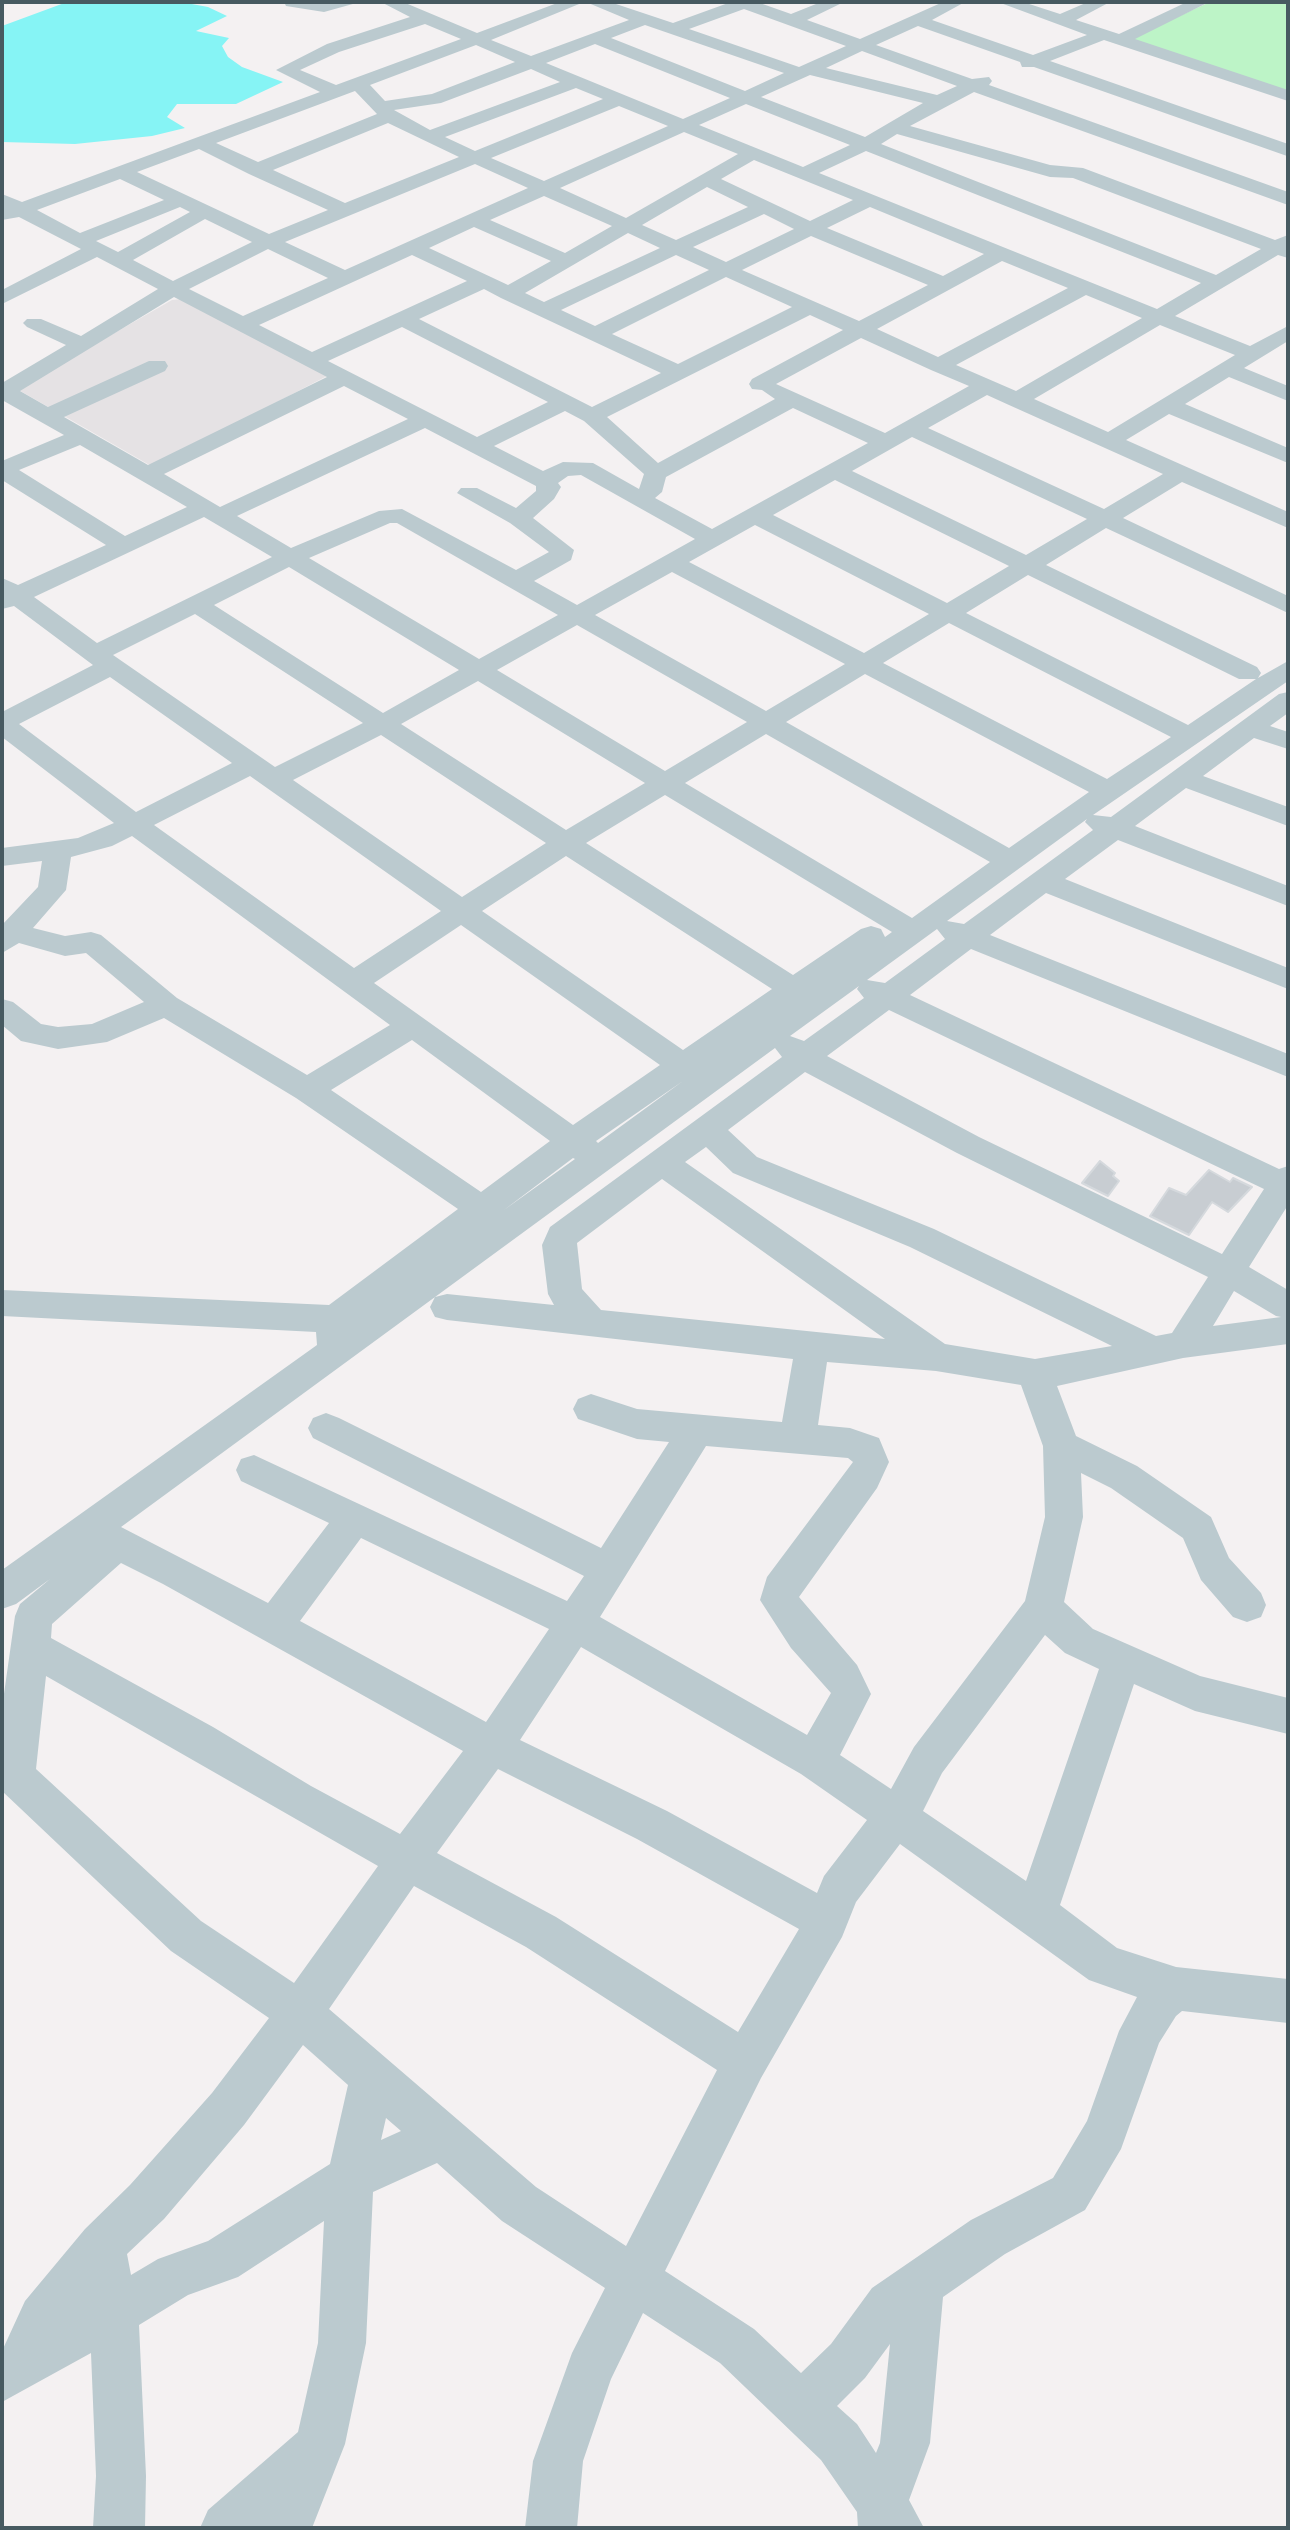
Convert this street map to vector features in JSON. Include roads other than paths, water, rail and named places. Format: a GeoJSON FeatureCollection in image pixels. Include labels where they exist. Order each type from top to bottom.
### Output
{"type":"FeatureCollection","features":[{"type":"Feature","properties":{"kind":"street"},"geometry":{"type":"LineString","coordinates":[[292,2],[324,7],[352,2]]}},
{"type":"Feature","properties":{"kind":"street"},"geometry":{"type":"LineString","coordinates":[[389,2],[576,82],[1251,354]]}},
{"type":"Feature","properties":{"kind":"street"},"geometry":{"type":"LineString","coordinates":[[8,209],[121,172],[576,2]]}},
{"type":"Feature","properties":{"kind":"street"},"geometry":{"type":"LineString","coordinates":[[594,2],[804,71],[939,101]]}},
{"type":"Feature","properties":{"kind":"street"},"geometry":{"type":"LineString","coordinates":[[792,20],[836,2]]}},
{"type":"Feature","properties":{"kind":"street"},"geometry":{"type":"LineString","coordinates":[[243,324],[957,2]]}},
{"type":"Feature","properties":{"kind":"street"},"geometry":{"type":"LineString","coordinates":[[1006,2],[1288,96]]}},
{"type":"Feature","properties":{"kind":"street"},"geometry":{"type":"LineString","coordinates":[[1061,20],[1102,2]]}},
{"type":"Feature","properties":{"kind":"street"},"geometry":{"type":"LineString","coordinates":[[804,173],[867,144],[972,85],[1201,2]]}},
{"type":"Feature","properties":{"kind":"street"},"geometry":{"type":"LineString","coordinates":[[674,29],[742,3],[1288,199]]}},
{"type":"Feature","properties":{"kind":"street"},"geometry":{"type":"LineString","coordinates":[[336,92],[285,70],[333,48],[425,18]]}},
{"type":"Feature","properties":{"kind":"street"},"geometry":{"type":"LineString","coordinates":[[256,170],[402,102],[435,99],[535,64],[644,20]]}},
{"type":"Feature","properties":{"kind":"street"},"geometry":{"type":"LineString","coordinates":[[917,20],[1288,150]]}},
{"type":"Feature","properties":{"kind":"street"},"geometry":{"type":"LineString","coordinates":[[597,39],[1219,283]]}},
{"type":"Feature","properties":{"kind":"street"},"geometry":{"type":"LineString","coordinates":[[429,137],[576,82]]}},
{"type":"Feature","properties":{"kind":"street"},"geometry":{"type":"LineString","coordinates":[[358,83],[386,112],[429,137],[1288,521]]}},
{"type":"Feature","properties":{"kind":"street"},"geometry":{"type":"LineString","coordinates":[[1072,121],[1132,95]]}},
{"type":"Feature","properties":{"kind":"street"},"geometry":{"type":"LineString","coordinates":[[619,99],[267,242],[173,289],[3,391],[290,557],[664,786],[911,925],[968,938],[1130,1004],[1186,1022],[1288,1066]]}},
{"type":"Feature","properties":{"kind":"street"},"geometry":{"type":"LineString","coordinates":[[1142,147],[1204,121]]}},
{"type":"Feature","properties":{"kind":"street"},"geometry":{"type":"LineString","coordinates":[[897,128],[1050,171],[1076,172],[1284,247]]}},
{"type":"Feature","properties":{"kind":"street"},"geometry":{"type":"LineString","coordinates":[[199,142],[346,211]]}},
{"type":"Feature","properties":{"kind":"street"},"geometry":{"type":"LineString","coordinates":[[1234,179],[1288,150]]}},
{"type":"Feature","properties":{"kind":"street"},"geometry":{"type":"LineString","coordinates":[[508,294],[563,259],[753,153]]}},
{"type":"Feature","properties":{"kind":"street"},"geometry":{"type":"LineString","coordinates":[[121,172],[202,213],[343,277]]}},
{"type":"Feature","properties":{"kind":"street"},"geometry":{"type":"LineString","coordinates":[[707,180],[807,227],[944,284]]}},
{"type":"Feature","properties":{"kind":"street"},"geometry":{"type":"LineString","coordinates":[[594,334],[807,227],[869,200]]}},
{"type":"Feature","properties":{"kind":"street"},"geometry":{"type":"LineString","coordinates":[[3,297],[88,244],[179,201]]}},
{"type":"Feature","properties":{"kind":"street"},"geometry":{"type":"LineString","coordinates":[[543,310],[765,206]]}},
{"type":"Feature","properties":{"kind":"street"},"geometry":{"type":"LineString","coordinates":[[8,209],[88,244],[544,481],[549,487],[546,494],[518,518]]}},
{"type":"Feature","properties":{"kind":"street"},"geometry":{"type":"LineString","coordinates":[[118,260],[202,213]]}},
{"type":"Feature","properties":{"kind":"street"},"geometry":{"type":"LineString","coordinates":[[474,220],[563,259]]}},
{"type":"Feature","properties":{"kind":"street"},"geometry":{"type":"LineString","coordinates":[[1017,400],[1284,247]]}},
{"type":"Feature","properties":{"kind":"street"},"geometry":{"type":"LineString","coordinates":[[413,248],[674,371]]}},
{"type":"Feature","properties":{"kind":"street"},"geometry":{"type":"LineString","coordinates":[[885,442],[760,384],[1001,253]]}},
{"type":"Feature","properties":{"kind":"street"},"geometry":{"type":"LineString","coordinates":[[310,361],[483,282]]}},
{"type":"Feature","properties":{"kind":"street"},"geometry":{"type":"LineString","coordinates":[[939,365],[1085,287]]}},
{"type":"Feature","properties":{"kind":"street"},"geometry":{"type":"LineString","coordinates":[[592,416],[674,371],[809,307]]}},
{"type":"Feature","properties":{"kind":"street"},"geometry":{"type":"LineString","coordinates":[[402,319],[592,416],[656,473]]}},
{"type":"Feature","properties":{"kind":"street"},"geometry":{"type":"LineString","coordinates":[[34,323],[83,344]]}},
{"type":"Feature","properties":{"kind":"street"},"geometry":{"type":"LineString","coordinates":[[1109,441],[1287,334]]}},
{"type":"Feature","properties":{"kind":"street"},"geometry":{"type":"LineString","coordinates":[[47,416],[157,366]]}},
{"type":"Feature","properties":{"kind":"street"},"geometry":{"type":"LineString","coordinates":[[1227,369],[1288,394]]}},
{"type":"Feature","properties":{"kind":"street"},"geometry":{"type":"LineString","coordinates":[[147,474],[343,378]]}},
{"type":"Feature","properties":{"kind":"street"},"geometry":{"type":"LineString","coordinates":[[2,857],[58,850],[102,840],[382,724],[986,386]]}},
{"type":"Feature","properties":{"kind":"street"},"geometry":{"type":"LineString","coordinates":[[652,506],[649,487],[656,473],[792,399]]}},
{"type":"Feature","properties":{"kind":"street"},"geometry":{"type":"LineString","coordinates":[[477,446],[566,402]]}},
{"type":"Feature","properties":{"kind":"street"},"geometry":{"type":"LineString","coordinates":[[1168,405],[1288,456]]}},
{"type":"Feature","properties":{"kind":"street"},"geometry":{"type":"LineString","coordinates":[[6,594],[212,512],[424,420]]}},
{"type":"Feature","properties":{"kind":"street"},"geometry":{"type":"LineString","coordinates":[[911,428],[1288,605]]}},
{"type":"Feature","properties":{"kind":"street"},"geometry":{"type":"LineString","coordinates":[[2,470],[82,436]]}},
{"type":"Feature","properties":{"kind":"street"},"geometry":{"type":"LineString","coordinates":[[544,481],[563,469],[585,468],[712,539]]}},
{"type":"Feature","properties":{"kind":"street"},"geometry":{"type":"LineString","coordinates":[[2,470],[58,501],[123,546]]}},
{"type":"Feature","properties":{"kind":"street"},"geometry":{"type":"LineString","coordinates":[[834,471],[1248,673]]}},
{"type":"Feature","properties":{"kind":"street"},"geometry":{"type":"LineString","coordinates":[[355,981],[565,843],[1181,473]]}},
{"type":"Feature","properties":{"kind":"street"},"geometry":{"type":"LineString","coordinates":[[469,493],[518,518],[562,550],[562,555],[517,580]]}},
{"type":"Feature","properties":{"kind":"street"},"geometry":{"type":"LineString","coordinates":[[754,515],[1180,731]]}},
{"type":"Feature","properties":{"kind":"street"},"geometry":{"type":"LineString","coordinates":[[600,1161],[355,981],[135,825],[2,723],[196,604],[290,557],[387,516],[402,516],[1001,856]]}},
{"type":"Feature","properties":{"kind":"street"},"geometry":{"type":"LineString","coordinates":[[671,562],[862,663],[1092,796],[1115,829],[1288,897]]}},
{"type":"Feature","properties":{"kind":"street"},"geometry":{"type":"LineString","coordinates":[[6,594],[695,1073]]}},
{"type":"Feature","properties":{"kind":"street"},"geometry":{"type":"LineString","coordinates":[[196,604],[805,997]]}},
{"type":"Feature","properties":{"kind":"street"},"geometry":{"type":"LineString","coordinates":[[2,1303],[335,1319],[494,1219],[600,1161],[695,1073],[911,925],[1001,856],[1092,796],[1288,645]]}},
{"type":"Feature","properties":{"kind":"street"},"geometry":{"type":"LineString","coordinates":[[1180,731],[1288,669]]}},
{"type":"Feature","properties":{"kind":"street"},"geometry":{"type":"LineString","coordinates":[[591,1322],[565,1294],[560,1240],[1288,700]]}},
{"type":"Feature","properties":{"kind":"street"},"geometry":{"type":"LineString","coordinates":[[1251,728],[1288,741]]}},
{"type":"Feature","properties":{"kind":"street"},"geometry":{"type":"LineString","coordinates":[[1184,778],[1288,817]]}},
{"type":"Feature","properties":{"kind":"street"},"geometry":{"type":"LineString","coordinates":[[8,937],[52,890],[58,850]]}},
{"type":"Feature","properties":{"kind":"street"},"geometry":{"type":"LineString","coordinates":[[1044,881],[1288,979]]}},
{"type":"Feature","properties":{"kind":"street"},"geometry":{"type":"LineString","coordinates":[[2,1592],[103,1536],[329,1357],[494,1219],[574,1140],[695,1073],[774,1035],[805,997],[851,978],[911,925]]}},
{"type":"Feature","properties":{"kind":"street"},"geometry":{"type":"LineString","coordinates":[[8,937],[65,946],[91,942],[166,1005],[307,1090],[494,1219]]}},
{"type":"Feature","properties":{"kind":"street"},"geometry":{"type":"LineString","coordinates":[[851,978],[1286,1182],[1229,1272],[1170,1348]]}},
{"type":"Feature","properties":{"kind":"street"},"geometry":{"type":"LineString","coordinates":[[2,1009],[32,1033],[58,1038],[96,1034],[166,1005]]}},
{"type":"Feature","properties":{"kind":"street"},"geometry":{"type":"LineString","coordinates":[[307,1090],[413,1025]]}},
{"type":"Feature","properties":{"kind":"street"},"geometry":{"type":"LineString","coordinates":[[774,1035],[806,1059],[968,1145],[1229,1272],[1288,1306]]}},
{"type":"Feature","properties":{"kind":"street"},"geometry":{"type":"LineString","coordinates":[[708,1130],[745,1165],[922,1238],[1170,1348]]}},
{"type":"Feature","properties":{"kind":"street"},"geometry":{"type":"LineString","coordinates":[[663,1163],[936,1357]]}},
{"type":"Feature","properties":{"kind":"street"},"geometry":{"type":"LineString","coordinates":[[447,1307],[812,1347],[936,1357],[1035,1373],[1288,1330]]}},
{"type":"Feature","properties":{"kind":"street"},"geometry":{"type":"LineString","coordinates":[[329,1357],[335,1319]]}},
{"type":"Feature","properties":{"kind":"street"},"geometry":{"type":"LineString","coordinates":[[798,1438],[812,1347]]}},
{"type":"Feature","properties":{"kind":"street"},"geometry":{"type":"LineString","coordinates":[[551,2528],[558,2461],[589,2370],[631,2280],[745,2062],[827,1922],[839,1890],[871,1845],[898,1817],[928,1760],[1043,1608],[1064,1517],[1061,1446],[1035,1373]]}},
{"type":"Feature","properties":{"kind":"street"},"geometry":{"type":"LineString","coordinates":[[591,1409],[637,1424],[850,1443],[866,1449],[871,1462],[864,1477],[781,1589],[779,1600],[805,1636],[843,1677],[851,1694],[815,1761]]}},
{"type":"Feature","properties":{"kind":"street"},"geometry":{"type":"LineString","coordinates":[[326,1428],[609,1570]]}},
{"type":"Feature","properties":{"kind":"street"},"geometry":{"type":"LineString","coordinates":[[12,2372],[42,2318],[102,2246],[147,2202],[228,2109],[300,2013],[408,1858],[529,1696],[696,1430]]}},
{"type":"Feature","properties":{"kind":"street"},"geometry":{"type":"LineString","coordinates":[[1061,1446],[1124,1477],[1198,1528],[1214,1568],[1247,1605]]}},
{"type":"Feature","properties":{"kind":"street"},"geometry":{"type":"LineString","coordinates":[[254,1470],[573,1622],[815,1761],[1036,1913],[1104,1965],[1176,1989],[1288,2001]]}},
{"type":"Feature","properties":{"kind":"street"},"geometry":{"type":"LineString","coordinates":[[273,1627],[355,1517]]}},
{"type":"Feature","properties":{"kind":"street"},"geometry":{"type":"LineString","coordinates":[[103,1536],[492,1746],[652,1825],[827,1922]]}},
{"type":"Feature","properties":{"kind":"street"},"geometry":{"type":"LineString","coordinates":[[103,1536],[34,1616],[29,1636],[16,1777],[186,1936],[300,2013],[519,2204],[631,2280],[737,2346],[839,2442],[887,2519]]}},
{"type":"Feature","properties":{"kind":"street"},"geometry":{"type":"LineString","coordinates":[[1043,1608],[1079,1641],[1195,1693],[1288,1716]]}},
{"type":"Feature","properties":{"kind":"street"},"geometry":{"type":"LineString","coordinates":[[30,1647],[199,1740],[296,1800],[541,1932],[745,2062]]}},
{"type":"Feature","properties":{"kind":"street"},"geometry":{"type":"LineString","coordinates":[[1036,1913],[1122,1660]]}},
{"type":"Feature","properties":{"kind":"street"},"geometry":{"type":"LineString","coordinates":[[803,2406],[848,2361],[889,2305],[988,2237],[1069,2194],[1105,2133],[1141,2031],[1160,2001],[1176,1989]]}},
{"type":"Feature","properties":{"kind":"street"},"geometry":{"type":"LineString","coordinates":[[286,2528],[320,2444],[342,2343],[350,2178],[372,2078]]}},
{"type":"Feature","properties":{"kind":"street"},"geometry":{"type":"LineString","coordinates":[[12,2372],[175,2276],[221,2260],[350,2178],[441,2137]]}},
{"type":"Feature","properties":{"kind":"street"},"geometry":{"type":"LineString","coordinates":[[102,2246],[114,2314],[121,2476],[119,2528]]}},
{"type":"Feature","properties":{"kind":"street"},"geometry":{"type":"LineString","coordinates":[[887,2519],[905,2443],[920,2283]]}},
{"type":"Feature","properties":{"kind":"street"},"geometry":{"type":"LineString","coordinates":[[226,2528],[320,2444]]}},
{"type":"Feature","properties":{"kind":"water"},"geometry":{"type":"Polygon","coordinates":[[[67,2],[181,2],[208,7],[227,16],[196,31],[229,38],[222,46],[228,57],[242,67],[283,82],[236,104],[177,104],[167,117],[185,128],[152,136],[75,144],[2,142],[2,26],[67,2]]]}}]}
